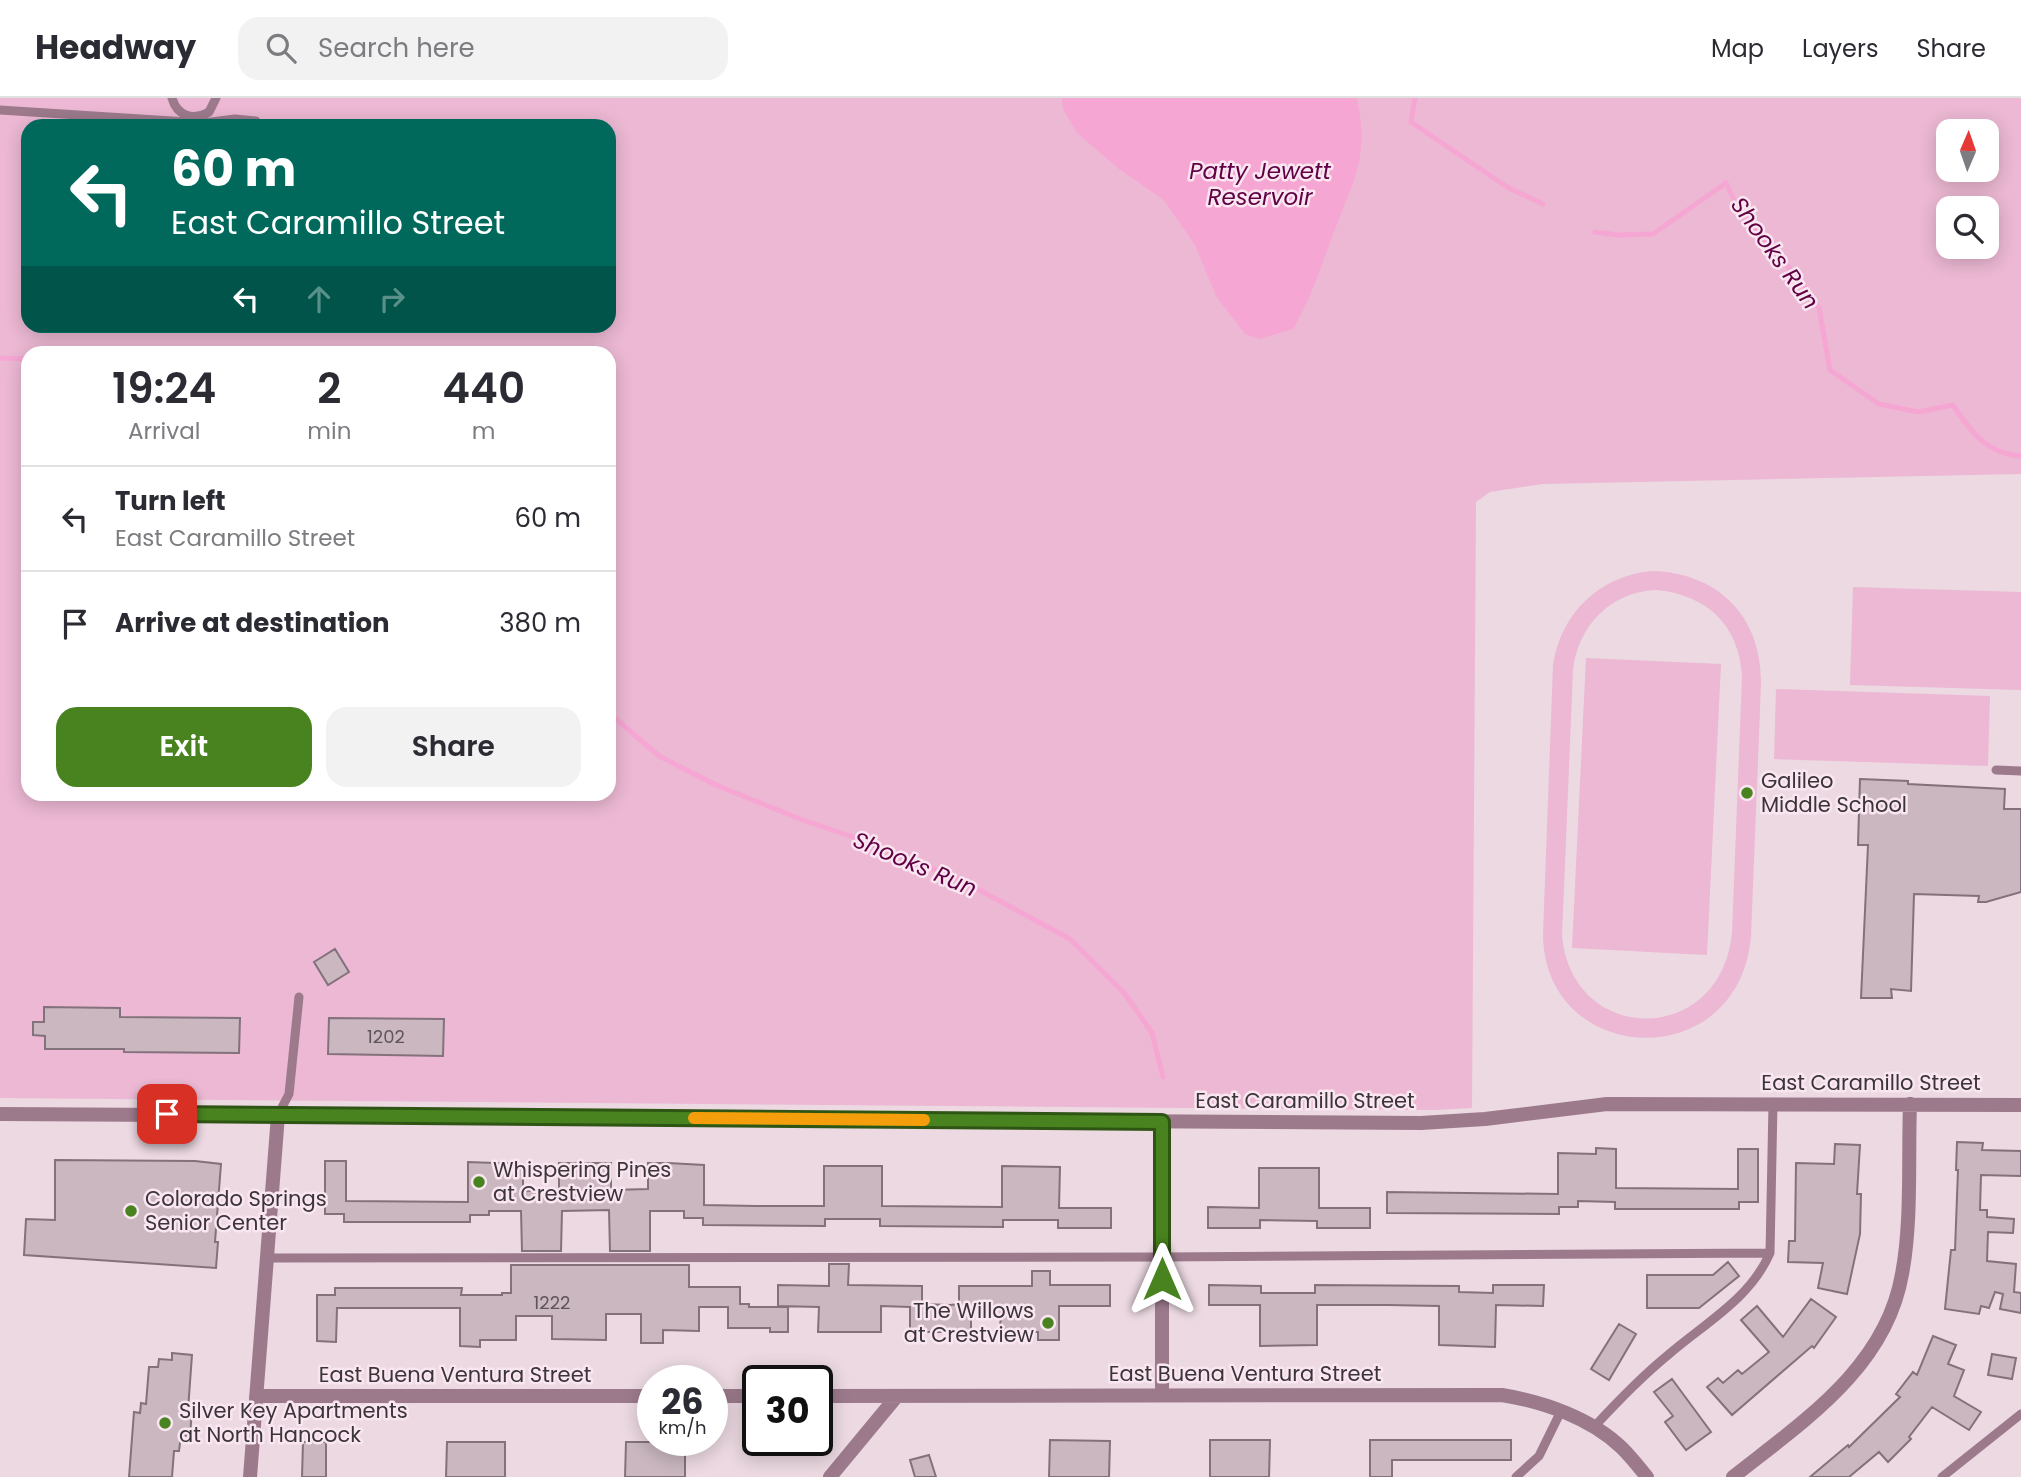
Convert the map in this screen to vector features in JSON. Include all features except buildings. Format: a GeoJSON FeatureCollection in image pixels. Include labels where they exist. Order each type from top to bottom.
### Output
{"type":"FeatureCollection","features":[{"type":"Feature","properties":{"kind":"street","name":"East Caramillo Street"},"geometry":{"type":"LineString","coordinates":[[0,1114],[1421,1123],[1485,1119],[1607,1104],[2021,1105]]}},
{"type":"Feature","properties":{"kind":"street"},"geometry":{"type":"LineString","coordinates":[[1732,1477],[1842,1387],[1864,1359],[1887,1321],[1897,1298],[1906,1245],[1910,1104]]}},
{"type":"Feature","properties":{"kind":"street"},"geometry":{"type":"LineString","coordinates":[[250,1477],[278,1115]]}},
{"type":"Feature","properties":{"kind":"street"},"geometry":{"type":"LineString","coordinates":[[1162,1122],[1162,1395]]}},
{"type":"Feature","properties":{"kind":"street","name":"East Buena Ventura Street"},"geometry":{"type":"LineString","coordinates":[[833,1396],[1502,1395],[1561,1411],[1594,1427],[1622,1448],[1647,1477]]}},
{"type":"Feature","properties":{"kind":"street","name":"East Buena Ventura Street"},"geometry":{"type":"LineString","coordinates":[[256,1396],[637,1396]]}},
{"type":"Feature","properties":{"kind":"street"},"geometry":{"type":"LineString","coordinates":[[830,1477],[897,1396]]}},
{"type":"Feature","properties":{"kind":"lane"},"geometry":{"type":"LineString","coordinates":[[172,98],[181,113],[190,119]]}},
{"type":"Feature","properties":{"kind":"lane"},"geometry":{"type":"LineString","coordinates":[[194,119],[209,112],[216,98]]}},
{"type":"Feature","properties":{"kind":"lane"},"geometry":{"type":"LineString","coordinates":[[0,110],[173,119]]}},
{"type":"Feature","properties":{"kind":"lane"},"geometry":{"type":"LineString","coordinates":[[1996,770],[2021,771]]}},
{"type":"Feature","properties":{"kind":"lane"},"geometry":{"type":"LineString","coordinates":[[278,1115],[289,1094],[299,997]]}},
{"type":"Feature","properties":{"kind":"lane"},"geometry":{"type":"LineString","coordinates":[[1594,1427],[1643,1376],[1746,1292],[1763,1269],[1770,1253],[1773,1104]]}},
{"type":"Feature","properties":{"kind":"lane"},"geometry":{"type":"LineString","coordinates":[[268,1258],[1770,1253]]}},
{"type":"Feature","properties":{"kind":"lane"},"geometry":{"type":"LineString","coordinates":[[1516,1477],[1539,1456],[1561,1411]]}},
{"type":"Feature","properties":{"kind":"lane"},"geometry":{"type":"LineString","coordinates":[[1942,1477],[2021,1413]]}},
{"type":"Feature","properties":{"kind":"shaded area"},"geometry":{"type":"Polygon","coordinates":[[[0,98],[2021,98],[2021,474],[1543,484],[1490,492],[1476,502],[1472,1108],[1433,1110],[0,1098],[0,98]]]}},
{"type":"Feature","properties":{"kind":"shaded area"},"geometry":{"type":"Polygon","coordinates":[[[1652,571],[1697,580],[1732,603],[1745,619],[1754,638],[1761,684],[1751,936],[1739,982],[1714,1014],[1680,1032],[1643,1038],[1606,1030],[1574,1010],[1552,978],[1543,934],[1553,665],[1557,646],[1564,629],[1586,600],[1615,580],[1652,571]],[[1657,590],[1640,592],[1612,604],[1600,614],[1582,639],[1573,670],[1562,936],[1572,972],[1591,998],[1617,1013],[1647,1018],[1676,1013],[1702,997],[1722,970],[1732,933],[1742,676],[1740,658],[1727,628],[1717,616],[1691,598],[1657,590]]]}},
{"type":"Feature","properties":{"kind":"shaded area"},"geometry":{"type":"Polygon","coordinates":[[[1853,587],[2021,592],[2021,690],[1850,685],[1853,587]]]}},
{"type":"Feature","properties":{"kind":"shaded area"},"geometry":{"type":"Polygon","coordinates":[[[1586,658],[1721,664],[1707,955],[1572,948],[1586,658]]]}},
{"type":"Feature","properties":{"kind":"shaded area"},"geometry":{"type":"Polygon","coordinates":[[[1776,689],[1990,696],[1988,766],[1774,759],[1776,689]]]}},
{"type":"Feature","properties":{"kind":"water","name":"Patty Jewett Reservoir"},"geometry":{"type":"Polygon","coordinates":[[[1062,98],[1357,98],[1362,134],[1358,166],[1317,277],[1293,329],[1259,339],[1245,334],[1216,296],[1195,245],[1164,200],[1119,169],[1077,133],[1063,109],[1062,98]]]}},
{"type":"Feature","properties":{"kind":"waterway","name":"Shooks Run"},"geometry":{"type":"LineString","coordinates":[[1415,98],[1411,122],[1507,187],[1543,204]]}},
{"type":"Feature","properties":{"kind":"waterway","name":"Shooks Run"},"geometry":{"type":"LineString","coordinates":[[1595,232],[1618,235],[1653,234],[1726,183],[1742,216],[1799,279],[1819,308],[1830,370],[1879,404],[1918,412],[1953,405],[1981,440],[1999,451],[2021,456]]}},
{"type":"Feature","properties":{"kind":"waterway","name":"Shooks Run"},"geometry":{"type":"LineString","coordinates":[[0,358],[21,359]]}},
{"type":"Feature","properties":{"kind":"waterway","name":"Shooks Run"},"geometry":{"type":"LineString","coordinates":[[616,719],[659,756],[716,785],[959,879],[1070,939],[1125,994],[1152,1033],[1163,1077]]}},
{"type":"Feature","properties":{"kind":"slow traffic"},"geometry":{"type":"LineString","coordinates":[[694,1118],[924,1120]]}},
{"type":"Feature","properties":{"kind":"place","name":"Galileo Middle School"},"geometry":{"type":"Point","coordinates":[1747,793]}},
{"type":"Feature","properties":{"kind":"place","name":"Whispering Pines at Crestview"},"geometry":{"type":"Point","coordinates":[479,1182]}},
{"type":"Feature","properties":{"kind":"place","name":"Colorado Springs Senior Center"},"geometry":{"type":"Point","coordinates":[131,1211]}},
{"type":"Feature","properties":{"kind":"place","name":"The Willows at Crestview"},"geometry":{"type":"Point","coordinates":[1048,1323]}},
{"type":"Feature","properties":{"kind":"place","name":"Silver Key Apartments at North Hancock"},"geometry":{"type":"Point","coordinates":[165,1423]}},
{"type":"Feature","properties":{"kind":"route"},"geometry":{"type":"LineString","coordinates":[[167,1114],[1162,1122],[1162,1279]]}}]}
